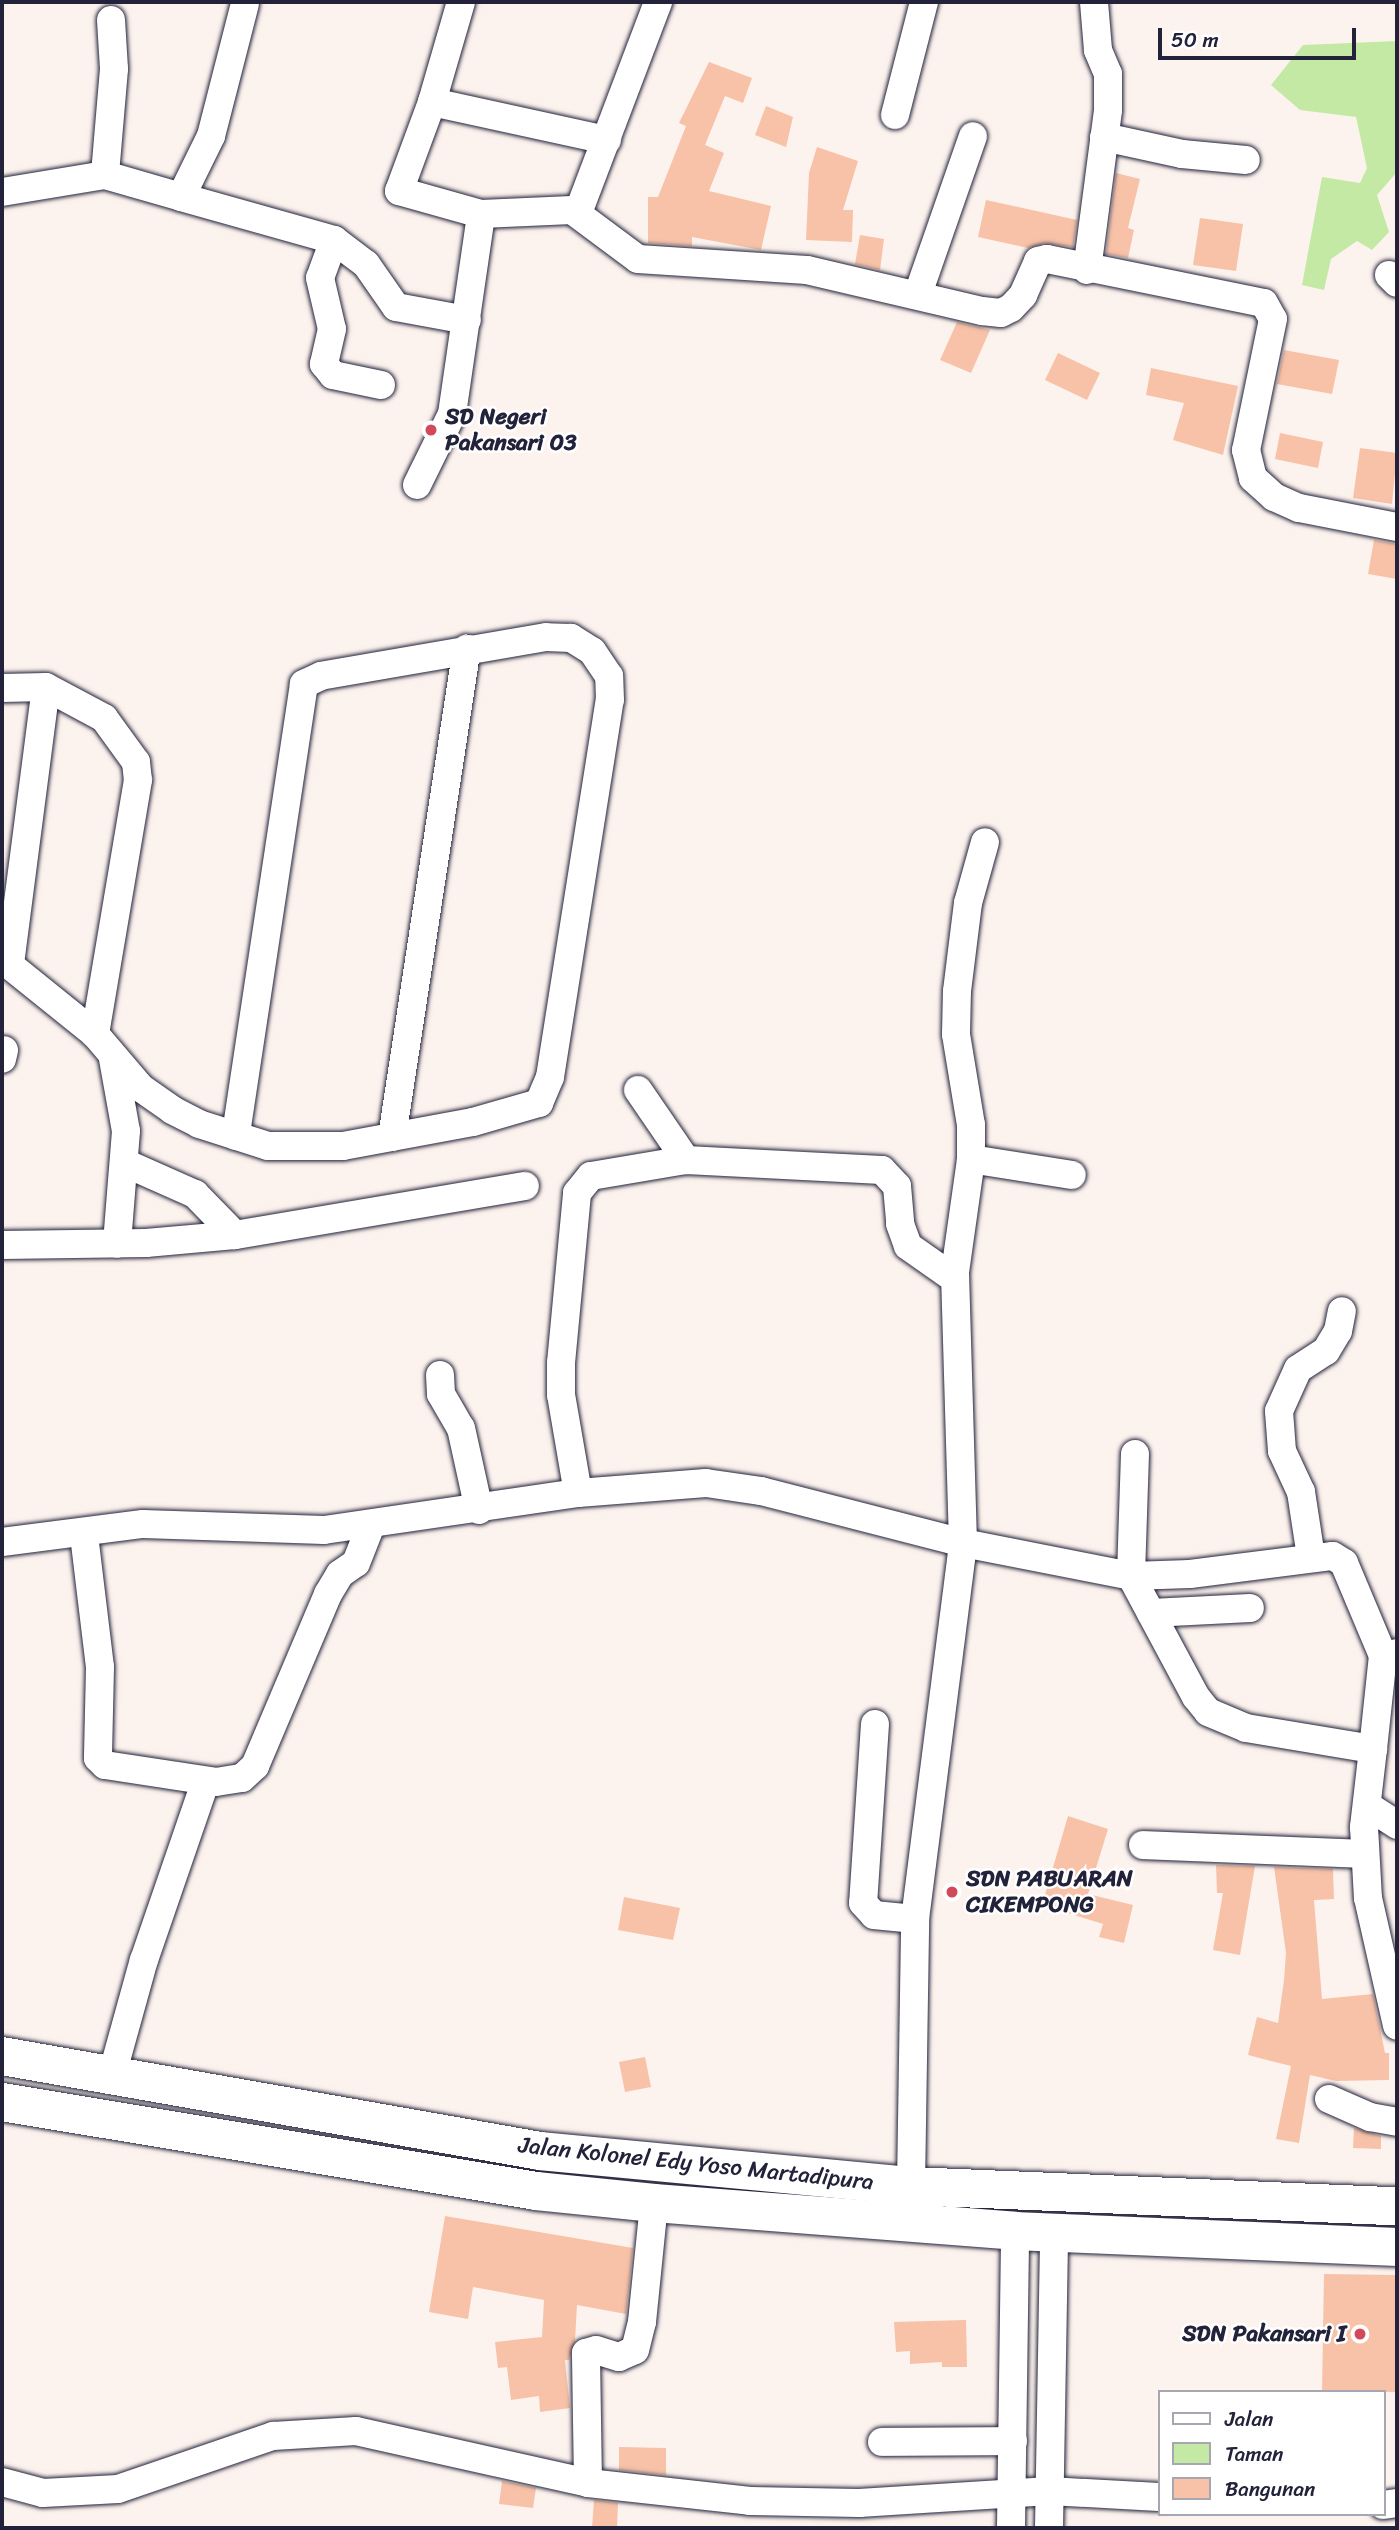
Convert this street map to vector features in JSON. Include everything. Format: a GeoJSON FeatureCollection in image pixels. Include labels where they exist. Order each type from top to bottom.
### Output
{"type":"FeatureCollection","features":[{"type":"Feature","properties":{"kind":"main road","name":"Jalan Kolonel Edy Yoso Martadipura"},"geometry":{"type":"LineString","coordinates":[[2,2056],[540,2151],[911,2186],[1397,2206]]}},
{"type":"Feature","properties":{"kind":"main road","name":"Jalan Kolonel Edy Yoso Martadipura"},"geometry":{"type":"LineString","coordinates":[[2,2102],[536,2191],[654,2203],[1015,2231],[1397,2247]]}},
{"type":"Feature","properties":{"kind":"main road"},"geometry":{"type":"LineString","coordinates":[[1015,2192],[1015,2231]]}},
{"type":"Feature","properties":{"kind":"main road"},"geometry":{"type":"LineString","coordinates":[[1054,2193],[1054,2232]]}},
{"type":"Feature","properties":{"kind":"street"},"geometry":{"type":"LineString","coordinates":[[461,2],[432,102],[399,191],[481,214],[578,213],[599,234],[638,259],[807,270],[1001,313],[1023,296],[1042,259],[1264,303],[1273,319],[1246,450],[1254,478],[1274,498],[1298,508],[1397,527]]}},
{"type":"Feature","properties":{"kind":"street"},"geometry":{"type":"LineString","coordinates":[[578,213],[658,2]]}},
{"type":"Feature","properties":{"kind":"street"},"geometry":{"type":"LineString","coordinates":[[895,115],[924,2]]}},
{"type":"Feature","properties":{"kind":"street"},"geometry":{"type":"LineString","coordinates":[[1087,270],[1104,137],[1108,75],[1098,50],[1094,2]]}},
{"type":"Feature","properties":{"kind":"street"},"geometry":{"type":"LineString","coordinates":[[181,197],[211,136],[246,4]]}},
{"type":"Feature","properties":{"kind":"street"},"geometry":{"type":"LineString","coordinates":[[105,175],[114,69],[111,20]]}},
{"type":"Feature","properties":{"kind":"street"},"geometry":{"type":"LineString","coordinates":[[432,102],[607,140]]}},
{"type":"Feature","properties":{"kind":"street"},"geometry":{"type":"LineString","coordinates":[[918,294],[973,136]]}},
{"type":"Feature","properties":{"kind":"street"},"geometry":{"type":"LineString","coordinates":[[1104,137],[1182,154],[1246,160]]}},
{"type":"Feature","properties":{"kind":"street"},"geometry":{"type":"LineString","coordinates":[[2,192],[105,175],[334,240],[366,264],[396,307],[467,320]]}},
{"type":"Feature","properties":{"kind":"street"},"geometry":{"type":"LineString","coordinates":[[418,485],[452,414],[467,320],[472,248],[481,214]]}},
{"type":"Feature","properties":{"kind":"street"},"geometry":{"type":"LineString","coordinates":[[334,240],[320,278],[332,329],[324,364],[333,375],[381,385]]}},
{"type":"Feature","properties":{"kind":"street"},"geometry":{"type":"LineString","coordinates":[[46,687],[6,961],[102,1042],[141,1088],[172,1110],[236,1136],[268,1146],[300,1149],[392,1137],[508,1113],[544,1097],[610,700],[611,687],[602,661],[571,638],[546,637],[321,676],[304,684],[236,1136]]}},
{"type":"Feature","properties":{"kind":"street"},"geometry":{"type":"LineString","coordinates":[[392,1137],[467,649]]}},
{"type":"Feature","properties":{"kind":"street"},"geometry":{"type":"LineString","coordinates":[[2,688],[46,687],[104,718],[136,762],[138,780],[102,1042],[121,1093],[126,1131],[117,1244]]}},
{"type":"Feature","properties":{"kind":"street"},"geometry":{"type":"LineString","coordinates":[[911,2186],[915,1919],[962,1543],[955,1279],[971,1159],[971,1125],[956,1034],[957,1002],[968,903],[985,842]]}},
{"type":"Feature","properties":{"kind":"street"},"geometry":{"type":"LineString","coordinates":[[638,1090],[687,1160]]}},
{"type":"Feature","properties":{"kind":"street"},"geometry":{"type":"LineString","coordinates":[[971,1159],[1072,1175]]}},
{"type":"Feature","properties":{"kind":"street"},"geometry":{"type":"LineString","coordinates":[[578,1493],[561,1395],[577,1193],[591,1176],[687,1160],[882,1170],[897,1186],[900,1224],[908,1246],[955,1279]]}},
{"type":"Feature","properties":{"kind":"street"},"geometry":{"type":"LineString","coordinates":[[125,1163],[195,1194],[235,1235]]}},
{"type":"Feature","properties":{"kind":"street"},"geometry":{"type":"LineString","coordinates":[[2,1245],[117,1244],[235,1235],[525,1186]]}},
{"type":"Feature","properties":{"kind":"street"},"geometry":{"type":"LineString","coordinates":[[1311,1557],[1301,1492],[1282,1451],[1279,1411],[1298,1369],[1326,1351],[1338,1331],[1342,1311]]}},
{"type":"Feature","properties":{"kind":"street"},"geometry":{"type":"LineString","coordinates":[[440,1375],[441,1394],[461,1427],[479,1510]]}},
{"type":"Feature","properties":{"kind":"street"},"geometry":{"type":"LineString","coordinates":[[1135,1454],[1131,1576],[1196,1697],[1223,1722],[1373,1749]]}},
{"type":"Feature","properties":{"kind":"street"},"geometry":{"type":"LineString","coordinates":[[2,1542],[84,1535],[144,1524],[257,1531],[372,1525],[578,1493],[706,1483],[761,1491],[962,1543],[1131,1576],[1190,1574],[1333,1556],[1343,1563],[1390,1655],[1373,1749],[1364,1853],[1371,1923],[1397,2026]]}},
{"type":"Feature","properties":{"kind":"street"},"geometry":{"type":"LineString","coordinates":[[84,1535],[100,1667],[98,1758],[105,1765],[205,1783],[242,1777],[256,1766],[328,1594],[340,1574],[356,1563],[372,1525]]}},
{"type":"Feature","properties":{"kind":"street"},"geometry":{"type":"LineString","coordinates":[[1151,1613],[1250,1608]]}},
{"type":"Feature","properties":{"kind":"street"},"geometry":{"type":"LineString","coordinates":[[875,1724],[863,1903],[874,1915],[915,1919]]}},
{"type":"Feature","properties":{"kind":"street"},"geometry":{"type":"LineString","coordinates":[[112,2075],[144,1960],[205,1783]]}},
{"type":"Feature","properties":{"kind":"street"},"geometry":{"type":"LineString","coordinates":[[1368,1806],[1397,1825]]}},
{"type":"Feature","properties":{"kind":"street"},"geometry":{"type":"LineString","coordinates":[[1143,1844],[1364,1853]]}},
{"type":"Feature","properties":{"kind":"street"},"geometry":{"type":"LineString","coordinates":[[1329,2099],[1370,2118],[1397,2122]]}},
{"type":"Feature","properties":{"kind":"street"},"geometry":{"type":"LineString","coordinates":[[588,2483],[586,2353],[596,2350],[619,2357],[635,2350],[642,2322],[654,2203]]}},
{"type":"Feature","properties":{"kind":"street"},"geometry":{"type":"LineString","coordinates":[[1011,2528],[1015,2231]]}},
{"type":"Feature","properties":{"kind":"street"},"geometry":{"type":"LineString","coordinates":[[1049,2528],[1054,2232]]}},
{"type":"Feature","properties":{"kind":"street"},"geometry":{"type":"LineString","coordinates":[[2,2482],[43,2493],[118,2489],[273,2436],[356,2431],[588,2483],[764,2501],[859,2503],[1050,2491],[1158,2497]]}},
{"type":"Feature","properties":{"kind":"street"},"geometry":{"type":"LineString","coordinates":[[882,2442],[1013,2441]]}},
{"type":"Feature","properties":{"kind":"green space"},"geometry":{"type":"Polygon","coordinates":[[[1397,41],[1397,172],[1377,195],[1389,232],[1372,250],[1357,241],[1331,259],[1324,290],[1302,285],[1322,177],[1360,183],[1367,168],[1356,117],[1300,110],[1271,85],[1303,45],[1397,41]]]}},
{"type":"Feature","properties":{"kind":"building"},"geometry":{"type":"Polygon","coordinates":[[[709,62],[752,78],[743,103],[725,96],[705,145],[724,153],[709,191],[771,206],[761,250],[692,237],[692,246],[648,243],[648,197],[658,197],[686,126],[679,123],[709,62]]]}},
{"type":"Feature","properties":{"kind":"building"},"geometry":{"type":"Polygon","coordinates":[[[766,106],[793,117],[786,147],[755,135],[766,106]]]}},
{"type":"Feature","properties":{"kind":"building"},"geometry":{"type":"Polygon","coordinates":[[[817,147],[858,161],[843,210],[853,210],[852,242],[806,240],[809,173],[817,147]]]}},
{"type":"Feature","properties":{"kind":"building"},"geometry":{"type":"Polygon","coordinates":[[[1116,173],[1140,179],[1128,228],[1134,230],[1128,258],[1106,254],[1116,173]]]}},
{"type":"Feature","properties":{"kind":"building"},"geometry":{"type":"Polygon","coordinates":[[[986,200],[1077,220],[1073,247],[1044,243],[1028,248],[978,237],[986,200]]]}},
{"type":"Feature","properties":{"kind":"building"},"geometry":{"type":"Polygon","coordinates":[[[1200,218],[1243,224],[1236,271],[1193,265],[1200,218]]]}},
{"type":"Feature","properties":{"kind":"building"},"geometry":{"type":"Polygon","coordinates":[[[860,235],[884,239],[880,270],[855,264],[860,235]]]}},
{"type":"Feature","properties":{"kind":"building"},"geometry":{"type":"Polygon","coordinates":[[[957,322],[990,330],[971,373],[940,360],[957,322]]]}},
{"type":"Feature","properties":{"kind":"building"},"geometry":{"type":"Polygon","coordinates":[[[1284,350],[1339,360],[1332,394],[1277,384],[1284,350]]]}},
{"type":"Feature","properties":{"kind":"building"},"geometry":{"type":"Polygon","coordinates":[[[1058,353],[1100,373],[1087,400],[1045,380],[1058,353]]]}},
{"type":"Feature","properties":{"kind":"building"},"geometry":{"type":"Polygon","coordinates":[[[1151,368],[1238,386],[1223,455],[1173,440],[1184,403],[1146,395],[1151,368]]]}},
{"type":"Feature","properties":{"kind":"building"},"geometry":{"type":"Polygon","coordinates":[[[1280,433],[1323,442],[1318,468],[1275,459],[1280,433]]]}},
{"type":"Feature","properties":{"kind":"building"},"geometry":{"type":"Polygon","coordinates":[[[1360,448],[1397,453],[1392,504],[1353,498],[1360,448]]]}},
{"type":"Feature","properties":{"kind":"building"},"geometry":{"type":"Polygon","coordinates":[[[1374,540],[1397,544],[1397,579],[1368,574],[1374,540]]]}},
{"type":"Feature","properties":{"kind":"building"},"geometry":{"type":"Polygon","coordinates":[[[1068,1816],[1108,1829],[1088,1894],[1133,1905],[1124,1943],[1099,1937],[1103,1924],[1042,1905],[1068,1816]]]}},
{"type":"Feature","properties":{"kind":"building"},"geometry":{"type":"Polygon","coordinates":[[[1216,1865],[1255,1866],[1240,1955],[1213,1950],[1223,1893],[1217,1893],[1216,1865]]]}},
{"type":"Feature","properties":{"kind":"building"},"geometry":{"type":"Polygon","coordinates":[[[1274,1867],[1333,1869],[1334,1899],[1314,1900],[1322,1999],[1373,1994],[1385,2053],[1389,2053],[1389,2080],[1336,2081],[1310,2075],[1299,2143],[1276,2139],[1291,2066],[1248,2055],[1257,2017],[1278,2023],[1284,1980],[1286,1953],[1274,1867]]]}},
{"type":"Feature","properties":{"kind":"building"},"geometry":{"type":"Polygon","coordinates":[[[624,1897],[680,1908],[673,1940],[618,1930],[624,1897]]]}},
{"type":"Feature","properties":{"kind":"building"},"geometry":{"type":"Polygon","coordinates":[[[645,2057],[651,2087],[625,2092],[619,2062],[645,2057]]]}},
{"type":"Feature","properties":{"kind":"building"},"geometry":{"type":"Polygon","coordinates":[[[1354,2128],[1381,2136],[1381,2149],[1353,2148],[1354,2128]]]}},
{"type":"Feature","properties":{"kind":"building"},"geometry":{"type":"Polygon","coordinates":[[[445,2216],[633,2248],[626,2314],[577,2305],[575,2341],[569,2360],[565,2360],[570,2408],[540,2412],[539,2396],[511,2400],[507,2367],[498,2368],[495,2342],[542,2337],[544,2300],[473,2287],[468,2319],[429,2312],[445,2216]]]}},
{"type":"Feature","properties":{"kind":"building","name":"SDN Pakansari I"},"geometry":{"type":"Polygon","coordinates":[[[1324,2274],[1397,2275],[1397,2392],[1322,2390],[1324,2274]]]}},
{"type":"Feature","properties":{"kind":"building"},"geometry":{"type":"Polygon","coordinates":[[[966,2320],[967,2367],[942,2367],[942,2362],[910,2364],[910,2351],[896,2352],[894,2322],[966,2320]]]}},
{"type":"Feature","properties":{"kind":"building"},"geometry":{"type":"Polygon","coordinates":[[[619,2447],[666,2448],[666,2475],[619,2470],[619,2447]]]}},
{"type":"Feature","properties":{"kind":"building"},"geometry":{"type":"Polygon","coordinates":[[[502,2481],[536,2488],[533,2508],[499,2504],[502,2481]]]}},
{"type":"Feature","properties":{"kind":"building"},"geometry":{"type":"Polygon","coordinates":[[[594,2500],[618,2503],[617,2528],[592,2528],[594,2500]]]}},
{"type":"Feature","properties":{"kind":"place","name":"SD Negeri Pakansari 03"},"geometry":{"type":"Point","coordinates":[431,430]}},
{"type":"Feature","properties":{"kind":"place","name":"SDN PABUARAN CIKEMPONG"},"geometry":{"type":"Point","coordinates":[952,1892]}},
{"type":"Feature","properties":{"kind":"place","name":"SDN Pakansari I"},"geometry":{"type":"Point","coordinates":[1360,2334]}}]}
